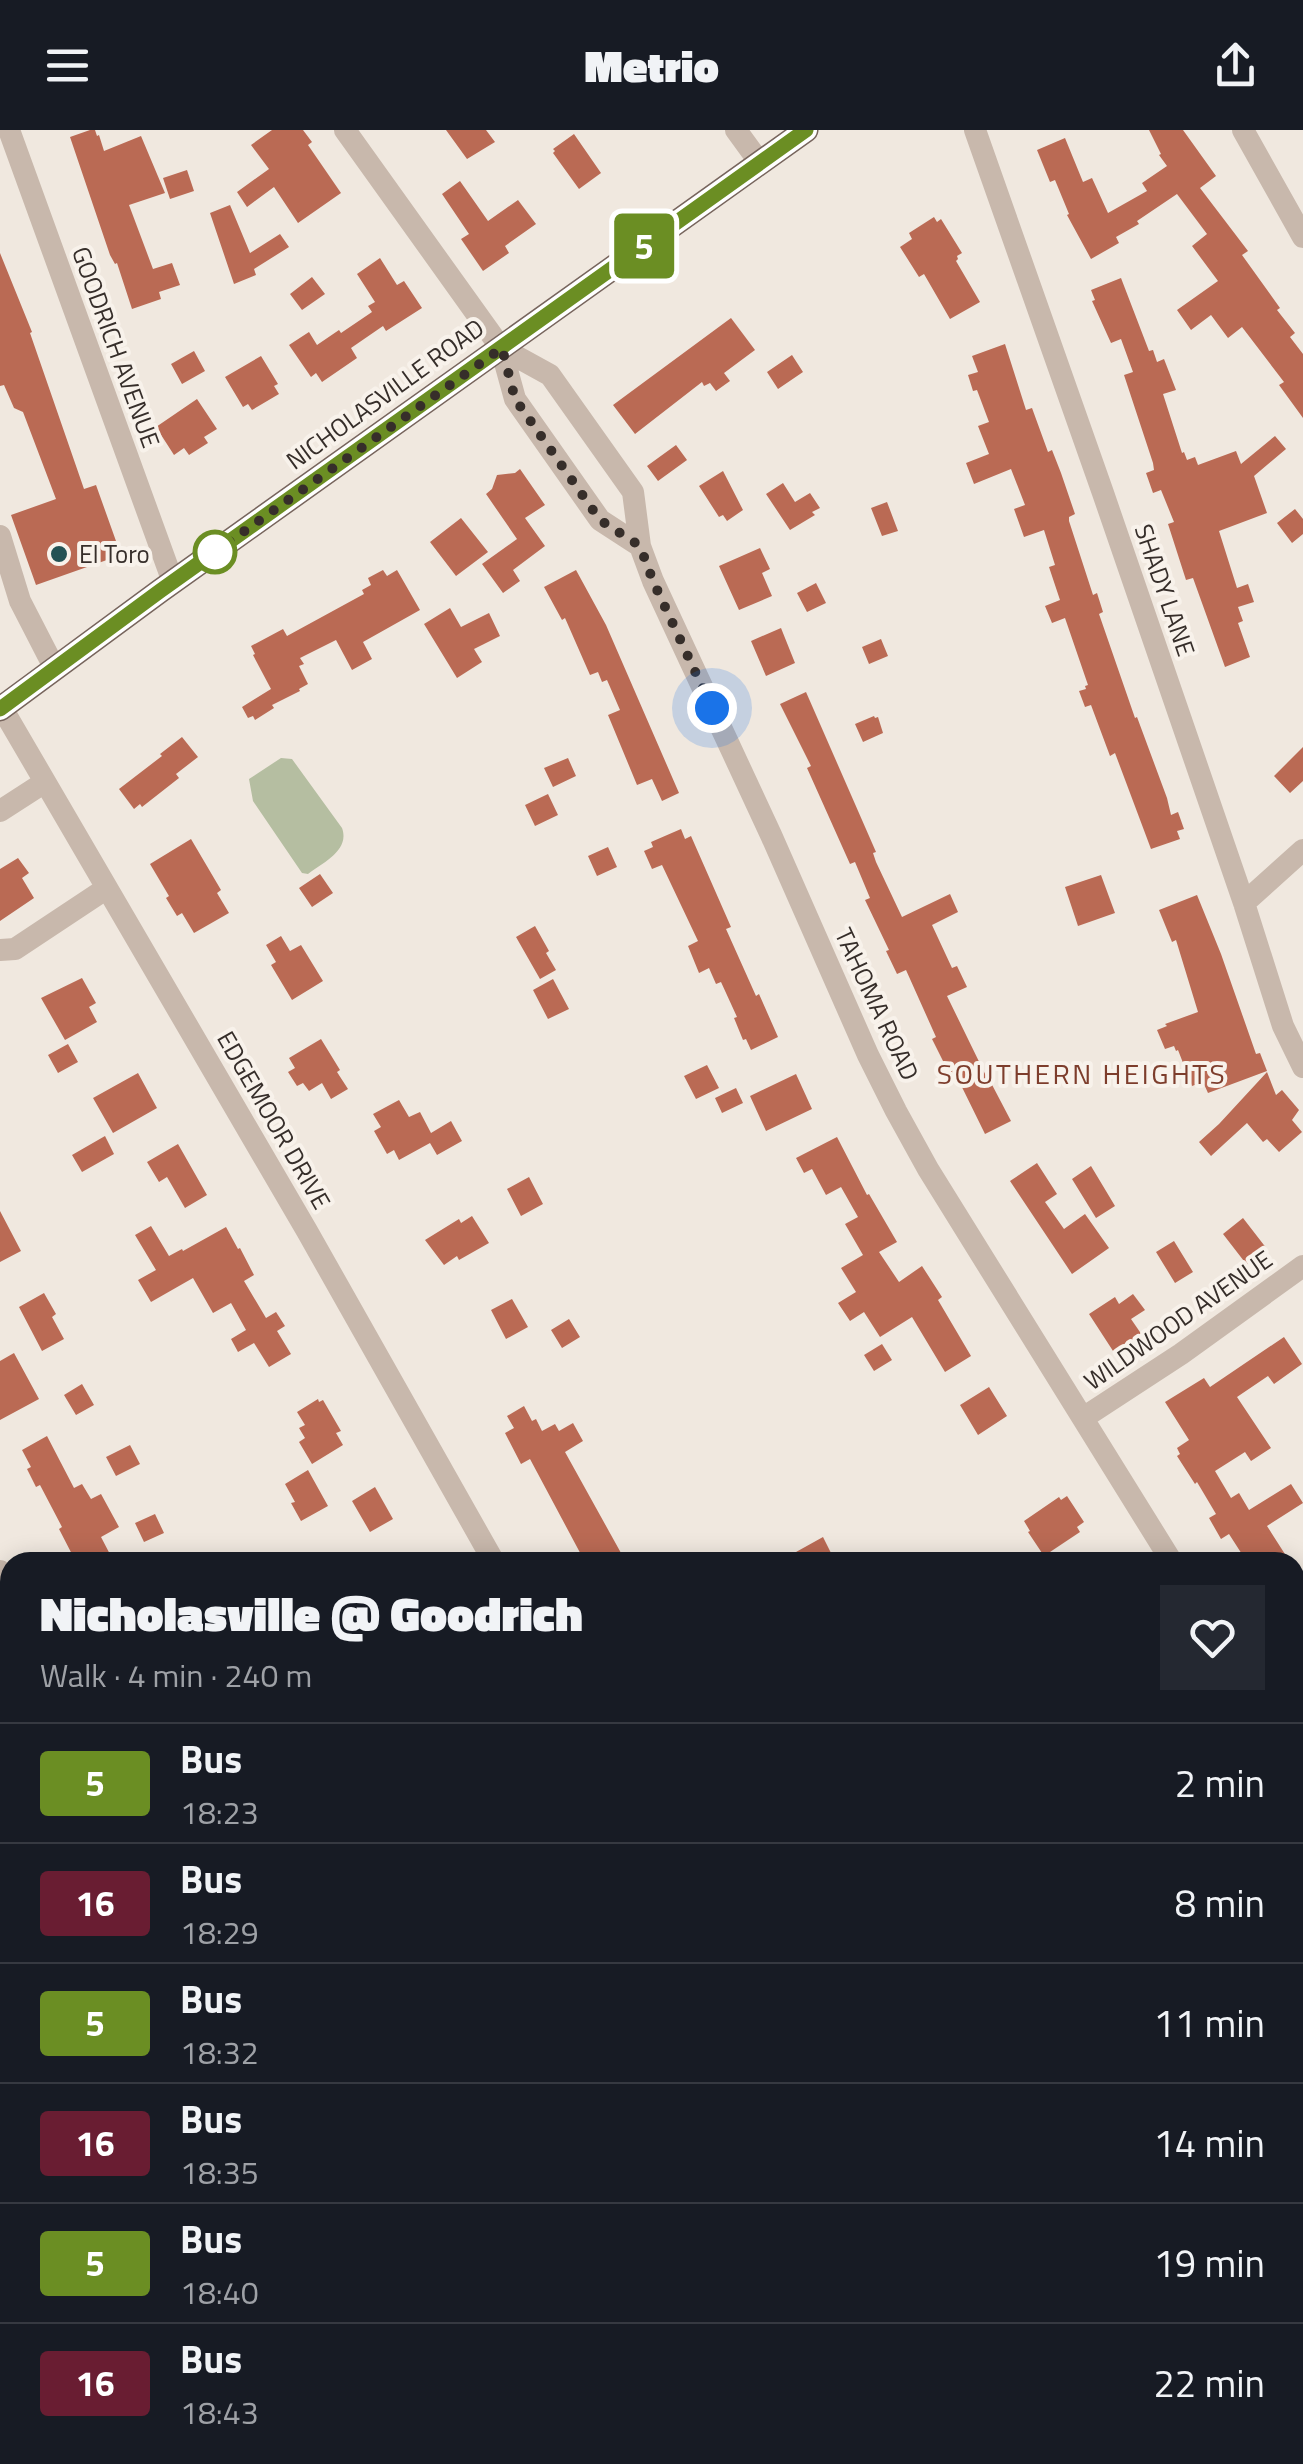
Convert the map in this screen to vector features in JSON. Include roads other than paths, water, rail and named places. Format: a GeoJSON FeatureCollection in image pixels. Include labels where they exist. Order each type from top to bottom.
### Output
{"type":"FeatureCollection","features":[{"type":"Feature","properties":{"kind":"main road","name":"NICHOLASVILLE ROAD"},"geometry":{"type":"LineString","coordinates":[[1,708],[806,130]]}},
{"type":"Feature","properties":{"kind":"street","name":"GOODRICH AVENUE"},"geometry":{"type":"LineString","coordinates":[[9,130],[173,582]]}},
{"type":"Feature","properties":{"kind":"street"},"geometry":{"type":"LineString","coordinates":[[345,130],[502,348],[515,399],[600,520],[640,546]]}},
{"type":"Feature","properties":{"kind":"street"},"geometry":{"type":"LineString","coordinates":[[736,130],[760,163]]}},
{"type":"Feature","properties":{"kind":"street","name":"SHADY LANE"},"geometry":{"type":"LineString","coordinates":[[975,130],[1104,493],[1283,1026],[1303,1066]]}},
{"type":"Feature","properties":{"kind":"street"},"geometry":{"type":"LineString","coordinates":[[1243,130],[1303,237]]}},
{"type":"Feature","properties":{"kind":"street","name":"TAHOMA ROAD"},"geometry":{"type":"LineString","coordinates":[[502,348],[550,375],[633,492],[640,546],[653,581],[868,1055],[928,1169],[1166,1552]]}},
{"type":"Feature","properties":{"kind":"street"},"geometry":{"type":"LineString","coordinates":[[0,536],[20,602],[55,669]]}},
{"type":"Feature","properties":{"kind":"street","name":"EDGEMOOR DRIVE"},"geometry":{"type":"LineString","coordinates":[[1,708],[488,1552]]}},
{"type":"Feature","properties":{"kind":"street"},"geometry":{"type":"LineString","coordinates":[[10,805],[45,782]]}},
{"type":"Feature","properties":{"kind":"street"},"geometry":{"type":"LineString","coordinates":[[1244,903],[1303,850]]}},
{"type":"Feature","properties":{"kind":"street"},"geometry":{"type":"LineString","coordinates":[[0,950],[16,950],[107,888]]}},
{"type":"Feature","properties":{"kind":"street","name":"WILDWOOD AVENUE"},"geometry":{"type":"LineString","coordinates":[[1083,1418],[1182,1354],[1303,1266]]}},
{"type":"Feature","properties":{"kind":"place","name":"El Toro"},"geometry":{"type":"Point","coordinates":[59,554]}},
{"type":"Feature","properties":{"kind":"district","name":"SOUTHERN HEIGHTS"},"geometry":{"type":"Point","coordinates":[1082,1074]}}]}
